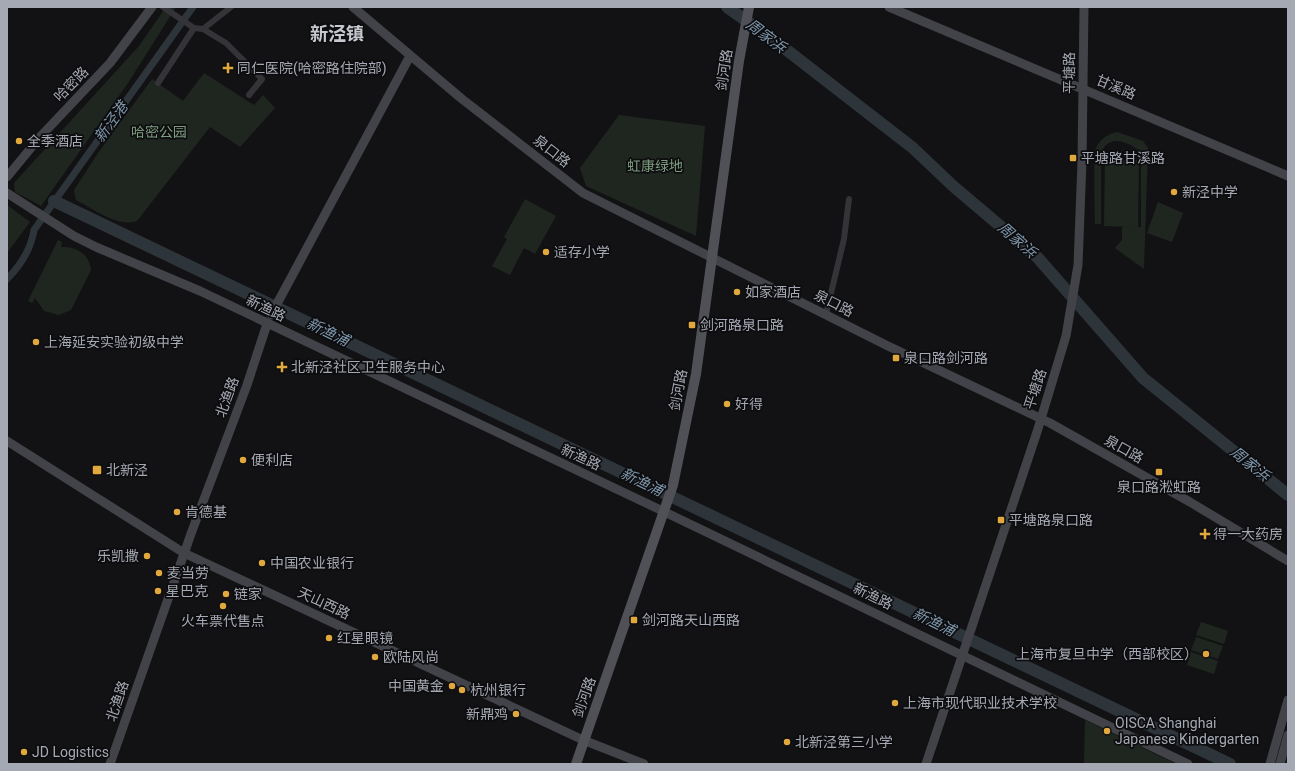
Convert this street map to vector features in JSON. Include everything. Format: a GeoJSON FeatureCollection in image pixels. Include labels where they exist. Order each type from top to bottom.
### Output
{"type":"FeatureCollection","features":[{"type":"Feature","properties":{"kind":"main road","name":"剑河路"},"geometry":{"type":"LineString","coordinates":[[576,764],[583,740],[665,512],[673,485],[696,374],[739,61],[749,7]]}},
{"type":"Feature","properties":{"kind":"street","name":"哈密路"},"geometry":{"type":"LineString","coordinates":[[7,177],[40,137],[110,63],[152,7]]}},
{"type":"Feature","properties":{"kind":"street"},"geometry":{"type":"LineString","coordinates":[[164,7],[194,28],[204,28],[226,43],[262,79],[250,95]]}},
{"type":"Feature","properties":{"kind":"street"},"geometry":{"type":"LineString","coordinates":[[204,28],[231,7]]}},
{"type":"Feature","properties":{"kind":"street","name":"泉口路"},"geometry":{"type":"LineString","coordinates":[[352,7],[410,56],[584,193],[711,259],[826,314],[888,346],[1040,418],[1190,502],[1288,561]]}},
{"type":"Feature","properties":{"kind":"street","name":"甘溪路"},"geometry":{"type":"LineString","coordinates":[[889,7],[1288,176]]}},
{"type":"Feature","properties":{"kind":"street","name":"平塘路"},"geometry":{"type":"LineString","coordinates":[[926,764],[1066,336],[1078,265],[1081,198],[1084,7]]}},
{"type":"Feature","properties":{"kind":"street"},"geometry":{"type":"LineString","coordinates":[[158,83],[194,28]]}},
{"type":"Feature","properties":{"kind":"street","name":"北渔路"},"geometry":{"type":"LineString","coordinates":[[110,764],[184,553],[247,385],[269,320],[410,56]]}},
{"type":"Feature","properties":{"kind":"street","name":"新渔路"},"geometry":{"type":"LineString","coordinates":[[7,192],[54,224],[96,247],[269,320],[665,512],[890,619],[964,651],[1188,764]]}},
{"type":"Feature","properties":{"kind":"street"},"geometry":{"type":"LineString","coordinates":[[826,314],[844,239],[849,199]]}},
{"type":"Feature","properties":{"kind":"street","name":"天山西路"},"geometry":{"type":"LineString","coordinates":[[7,441],[184,553],[583,740],[644,764]]}},
{"type":"Feature","properties":{"kind":"street"},"geometry":{"type":"LineString","coordinates":[[1270,764],[1288,700]]}},
{"type":"Feature","properties":{"kind":"street"},"geometry":{"type":"LineString","coordinates":[[1280,764],[1288,735]]}},
{"type":"Feature","properties":{"kind":"green space"},"geometry":{"type":"Polygon","coordinates":[[[166,7],[176,7],[128,83],[41,206],[15,192],[14,183],[139,46],[166,7]]]}},
{"type":"Feature","properties":{"kind":"green space","name":"哈密公园"},"geometry":{"type":"Polygon","coordinates":[[[204,73],[254,105],[263,95],[275,108],[240,147],[210,127],[137,221],[122,222],[114,220],[76,200],[74,190],[98,153],[152,79],[183,101],[204,73]]]}},
{"type":"Feature","properties":{"kind":"green space","name":"虹康绿地"},"geometry":{"type":"Polygon","coordinates":[[[619,115],[705,126],[696,236],[586,186],[580,168],[619,115]]]}},
{"type":"Feature","properties":{"kind":"green space"},"geometry":{"type":"Polygon","coordinates":[[[1117,132],[1143,141],[1148,148],[1144,269],[1115,248],[1122,240],[1122,227],[1134,227],[1104,226],[1105,160],[1139,160],[1138,227],[1141,227],[1141,152],[1131,145],[1120,141],[1114,141],[1109,143],[1101,153],[1101,224],[1095,224],[1094,172],[1096,148],[1105,137],[1117,132]]]}},
{"type":"Feature","properties":{"kind":"green space"},"geometry":{"type":"Polygon","coordinates":[[[525,199],[556,216],[535,254],[524,248],[510,275],[492,266],[507,239],[504,237],[525,199]]]}},
{"type":"Feature","properties":{"kind":"green space"},"geometry":{"type":"Polygon","coordinates":[[[1158,202],[1183,213],[1172,242],[1147,233],[1158,202]]]}},
{"type":"Feature","properties":{"kind":"green space"},"geometry":{"type":"Polygon","coordinates":[[[7,205],[30,222],[7,253],[7,205]]]}},
{"type":"Feature","properties":{"kind":"green space"},"geometry":{"type":"Polygon","coordinates":[[[58,240],[62,242],[61,247],[71,248],[85,255],[90,264],[91,270],[71,310],[59,315],[44,311],[35,298],[32,303],[28,301],[58,240]]]}},
{"type":"Feature","properties":{"kind":"green space"},"geometry":{"type":"Polygon","coordinates":[[[1201,622],[1228,631],[1224,644],[1196,635],[1201,622]]]}},
{"type":"Feature","properties":{"kind":"green space"},"geometry":{"type":"Polygon","coordinates":[[[1196,637],[1223,646],[1218,659],[1191,650],[1196,637]]]}},
{"type":"Feature","properties":{"kind":"green space"},"geometry":{"type":"Polygon","coordinates":[[[1191,652],[1218,661],[1214,674],[1187,665],[1191,652]]]}},
{"type":"Feature","properties":{"kind":"green space"},"geometry":{"type":"Polygon","coordinates":[[[1085,720],[1176,764],[1084,764],[1085,720]]]}},
{"type":"Feature","properties":{"kind":"waterway","name":"新泾港"},"geometry":{"type":"LineString","coordinates":[[7,279],[24,257],[33,237],[34,230],[193,7]]}},
{"type":"Feature","properties":{"kind":"waterway","name":"周家浜"},"geometry":{"type":"LineString","coordinates":[[727,7],[779,44],[913,148],[953,186],[1038,258],[1143,378],[1288,495]]}},
{"type":"Feature","properties":{"kind":"waterway","name":"新渔浦"},"geometry":{"type":"LineString","coordinates":[[54,201],[1230,764]]}},
{"type":"Feature","properties":{"kind":"place","name":"同仁医院(哈密路住院部)"},"geometry":{"type":"Point","coordinates":[228,68]}},
{"type":"Feature","properties":{"kind":"place","name":"全季酒店"},"geometry":{"type":"Point","coordinates":[19,141]}},
{"type":"Feature","properties":{"kind":"place","name":"平塘路甘溪路"},"geometry":{"type":"Point","coordinates":[1073,158]}},
{"type":"Feature","properties":{"kind":"place","name":"新泾中学"},"geometry":{"type":"Point","coordinates":[1174,192]}},
{"type":"Feature","properties":{"kind":"place","name":"适存小学"},"geometry":{"type":"Point","coordinates":[546,252]}},
{"type":"Feature","properties":{"kind":"place","name":"如家酒店"},"geometry":{"type":"Point","coordinates":[737,292]}},
{"type":"Feature","properties":{"kind":"place","name":"剑河路泉口路"},"geometry":{"type":"Point","coordinates":[692,325]}},
{"type":"Feature","properties":{"kind":"place","name":"上海延安实验初级中学"},"geometry":{"type":"Point","coordinates":[36,342]}},
{"type":"Feature","properties":{"kind":"place","name":"泉口路剑河路"},"geometry":{"type":"Point","coordinates":[896,358]}},
{"type":"Feature","properties":{"kind":"place","name":"北新泾社区卫生服务中心"},"geometry":{"type":"Point","coordinates":[282,367]}},
{"type":"Feature","properties":{"kind":"place","name":"好得"},"geometry":{"type":"Point","coordinates":[727,404]}},
{"type":"Feature","properties":{"kind":"place","name":"便利店"},"geometry":{"type":"Point","coordinates":[243,460]}},
{"type":"Feature","properties":{"kind":"place","name":"北新泾"},"geometry":{"type":"Point","coordinates":[97,470]}},
{"type":"Feature","properties":{"kind":"place","name":"泉口路淞虹路"},"geometry":{"type":"Point","coordinates":[1159,472]}},
{"type":"Feature","properties":{"kind":"place","name":"肯德基"},"geometry":{"type":"Point","coordinates":[177,512]}},
{"type":"Feature","properties":{"kind":"place","name":"平塘路泉口路"},"geometry":{"type":"Point","coordinates":[1001,520]}},
{"type":"Feature","properties":{"kind":"place","name":"得一大药房"},"geometry":{"type":"Point","coordinates":[1205,534]}},
{"type":"Feature","properties":{"kind":"place","name":"乐凯撒"},"geometry":{"type":"Point","coordinates":[147,556]}},
{"type":"Feature","properties":{"kind":"place","name":"中国农业银行"},"geometry":{"type":"Point","coordinates":[262,563]}},
{"type":"Feature","properties":{"kind":"place","name":"麦当劳"},"geometry":{"type":"Point","coordinates":[159,573]}},
{"type":"Feature","properties":{"kind":"place","name":"星巴克"},"geometry":{"type":"Point","coordinates":[158,591]}},
{"type":"Feature","properties":{"kind":"place","name":"链家"},"geometry":{"type":"Point","coordinates":[226,594]}},
{"type":"Feature","properties":{"kind":"place","name":"火车票代售点"},"geometry":{"type":"Point","coordinates":[223,606]}},
{"type":"Feature","properties":{"kind":"place","name":"剑河路天山西路"},"geometry":{"type":"Point","coordinates":[634,620]}},
{"type":"Feature","properties":{"kind":"place","name":"红星眼镜"},"geometry":{"type":"Point","coordinates":[329,638]}},
{"type":"Feature","properties":{"kind":"place","name":"上海市复旦中学（西部校区）"},"geometry":{"type":"Point","coordinates":[1206,654]}},
{"type":"Feature","properties":{"kind":"place","name":"欧陆风尚"},"geometry":{"type":"Point","coordinates":[375,657]}},
{"type":"Feature","properties":{"kind":"place","name":"中国黄金"},"geometry":{"type":"Point","coordinates":[452,686]}},
{"type":"Feature","properties":{"kind":"place","name":"杭州银行"},"geometry":{"type":"Point","coordinates":[462,690]}},
{"type":"Feature","properties":{"kind":"place","name":"上海市现代职业技术学校"},"geometry":{"type":"Point","coordinates":[895,703]}},
{"type":"Feature","properties":{"kind":"place","name":"新鼎鸡"},"geometry":{"type":"Point","coordinates":[516,714]}},
{"type":"Feature","properties":{"kind":"place","name":"OISCA Shanghai Japanese Kindergarten"},"geometry":{"type":"Point","coordinates":[1107,731]}},
{"type":"Feature","properties":{"kind":"place","name":"北新泾第三小学"},"geometry":{"type":"Point","coordinates":[787,742]}},
{"type":"Feature","properties":{"kind":"place","name":"JD Logistics"},"geometry":{"type":"Point","coordinates":[24,752]}},
{"type":"Feature","properties":{"kind":"district","name":"新泾镇"},"geometry":{"type":"Point","coordinates":[337,33]}}]}
